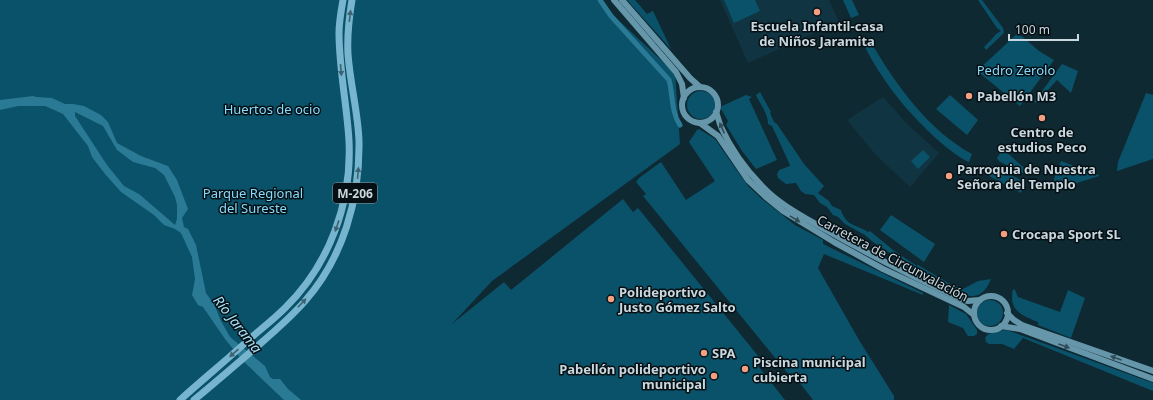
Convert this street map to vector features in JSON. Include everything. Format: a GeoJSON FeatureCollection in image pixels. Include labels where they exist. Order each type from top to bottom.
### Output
{"type":"FeatureCollection","features":[{"type":"Feature","properties":{"kind":"main road","name":"M-206"},"geometry":{"type":"LineString","coordinates":[[180,400],[284,309],[310,279],[334,236],[341,214],[348,181],[349,160],[349,140],[341,75],[339,39],[343,0]]}},
{"type":"Feature","properties":{"kind":"main road","name":"M-206"},"geometry":{"type":"LineString","coordinates":[[194,400],[228,372],[304,302],[318,284],[340,245],[350,216],[357,182],[359,160],[359,140],[348,53],[348,31],[352,0]]}},
{"type":"Feature","properties":{"kind":"main road"},"geometry":{"type":"LineString","coordinates":[[614,0],[676,72],[682,84],[684,98]]}},
{"type":"Feature","properties":{"kind":"main road"},"geometry":{"type":"LineString","coordinates":[[622,0],[690,78],[700,87],[708,89],[716,96],[718,103],[716,112],[711,119],[700,123],[691,120],[686,116],[682,105],[684,98],[690,90],[700,87]]}},
{"type":"Feature","properties":{"kind":"main road","name":"Carretera de Circunvalación"},"geometry":{"type":"LineString","coordinates":[[716,112],[721,126],[739,158],[763,187],[774,197],[803,217],[912,276],[962,299],[968,301],[980,300]]}},
{"type":"Feature","properties":{"kind":"main road","name":"Carretera de Circunvalación"},"geometry":{"type":"LineString","coordinates":[[700,123],[718,136],[748,180],[783,211],[834,242],[884,269],[964,307],[974,314]]}},
{"type":"Feature","properties":{"kind":"main road"},"geometry":{"type":"LineString","coordinates":[[986,297],[996,297],[1005,304],[1007,313],[1001,326],[994,329],[986,329],[979,325],[974,314],[974,309],[980,300],[986,297]]}},
{"type":"Feature","properties":{"kind":"main road"},"geometry":{"type":"LineString","coordinates":[[1007,313],[1022,325],[1153,371]]}},
{"type":"Feature","properties":{"kind":"main road"},"geometry":{"type":"LineString","coordinates":[[1001,326],[1020,330],[1153,379]]}},
{"type":"Feature","properties":{"kind":"shaded area"},"geometry":{"type":"Polygon","coordinates":[[[720,0],[829,0],[839,22],[748,63],[720,0]]]}},
{"type":"Feature","properties":{"kind":"shaded area"},"geometry":{"type":"Polygon","coordinates":[[[33,96],[52,98],[65,104],[84,106],[101,115],[108,122],[117,143],[141,156],[168,166],[177,180],[188,209],[182,218],[184,227],[188,229],[196,245],[206,293],[215,306],[230,337],[265,366],[270,377],[273,379],[280,379],[288,389],[301,400],[284,400],[242,360],[225,339],[203,307],[198,305],[192,295],[195,279],[192,257],[181,233],[164,225],[154,215],[121,192],[92,157],[88,146],[63,114],[45,106],[18,106],[0,110],[0,100],[33,96]],[[75,112],[75,116],[107,165],[124,186],[139,194],[175,225],[177,219],[177,205],[175,197],[164,175],[155,168],[133,162],[117,150],[103,126],[75,112]]]}},
{"type":"Feature","properties":{"kind":"shaded area"},"geometry":{"type":"Polygon","coordinates":[[[883,97],[907,124],[939,153],[910,187],[875,154],[847,120],[883,97]]]}},
{"type":"Feature","properties":{"kind":"green space","name":"Parque Regional del Sureste"},"geometry":{"type":"Polygon","coordinates":[[[0,0],[597,0],[675,73],[680,144],[492,281],[452,324],[504,282],[511,290],[623,199],[633,212],[638,208],[763,362],[758,366],[785,400],[0,400],[0,0]]]}},
{"type":"Feature","properties":{"kind":"green space"},"geometry":{"type":"Polygon","coordinates":[[[627,0],[635,0],[647,14],[653,11],[671,49],[627,0]]]}},
{"type":"Feature","properties":{"kind":"green space"},"geometry":{"type":"Polygon","coordinates":[[[724,0],[755,0],[760,11],[734,23],[724,0]]]}},
{"type":"Feature","properties":{"kind":"green space"},"geometry":{"type":"Polygon","coordinates":[[[843,0],[852,0],[859,15],[851,18],[843,0]]]}},
{"type":"Feature","properties":{"kind":"green space"},"geometry":{"type":"Polygon","coordinates":[[[978,0],[982,0],[1003,28],[1004,33],[986,50],[984,47],[996,34],[1001,31],[997,28],[978,0]]]}},
{"type":"Feature","properties":{"kind":"green space","name":"Pedro Zerolo"},"geometry":{"type":"Polygon","coordinates":[[[1018,33],[1039,51],[1054,60],[1020,106],[977,71],[1018,33]]]}},
{"type":"Feature","properties":{"kind":"green space"},"geometry":{"type":"Polygon","coordinates":[[[867,42],[872,44],[881,60],[903,91],[928,120],[956,144],[972,154],[969,162],[946,147],[911,114],[881,75],[865,47],[865,43],[867,42]]]}},
{"type":"Feature","properties":{"kind":"green space"},"geometry":{"type":"Polygon","coordinates":[[[1062,64],[1078,71],[1071,93],[1057,80],[1036,103],[1034,102],[1062,64]]]}},
{"type":"Feature","properties":{"kind":"green space"},"geometry":{"type":"Polygon","coordinates":[[[701,91],[711,95],[715,105],[711,115],[701,119],[691,115],[687,105],[691,95],[701,91]]]}},
{"type":"Feature","properties":{"kind":"green space"},"geometry":{"type":"Polygon","coordinates":[[[760,92],[771,112],[770,113],[774,122],[777,124],[804,164],[824,186],[818,193],[829,201],[832,206],[841,210],[848,222],[868,232],[870,231],[893,250],[917,266],[918,265],[952,285],[963,289],[978,281],[991,279],[987,288],[977,295],[964,295],[904,266],[905,263],[833,215],[814,195],[805,194],[796,183],[786,184],[778,178],[777,174],[779,170],[790,165],[772,126],[768,124],[765,112],[756,95],[760,92]]]}},
{"type":"Feature","properties":{"kind":"green space"},"geometry":{"type":"Polygon","coordinates":[[[1146,93],[1153,95],[1153,159],[1117,171],[1118,162],[1146,93]]]}},
{"type":"Feature","properties":{"kind":"green space"},"geometry":{"type":"Polygon","coordinates":[[[746,95],[752,97],[749,99],[777,160],[756,169],[742,151],[726,125],[728,121],[720,107],[746,95]]]}},
{"type":"Feature","properties":{"kind":"green space"},"geometry":{"type":"Polygon","coordinates":[[[950,95],[978,120],[967,135],[936,109],[950,95]]]}},
{"type":"Feature","properties":{"kind":"green space"},"geometry":{"type":"Polygon","coordinates":[[[699,129],[715,139],[749,187],[795,225],[823,240],[823,244],[923,293],[923,295],[824,254],[818,268],[859,340],[894,396],[894,400],[813,400],[793,374],[790,376],[643,196],[646,194],[636,182],[639,178],[661,162],[686,200],[715,181],[689,142],[699,129]]]}},
{"type":"Feature","properties":{"kind":"green space"},"geometry":{"type":"Polygon","coordinates":[[[1003,149],[1032,175],[1019,172],[999,161],[997,158],[1003,149]]]}},
{"type":"Feature","properties":{"kind":"green space"},"geometry":{"type":"Polygon","coordinates":[[[923,150],[930,157],[918,169],[911,161],[923,150]]]}},
{"type":"Feature","properties":{"kind":"green space"},"geometry":{"type":"Polygon","coordinates":[[[1061,161],[1099,176],[1064,187],[1058,187],[1054,179],[1061,161]]]}},
{"type":"Feature","properties":{"kind":"green space"},"geometry":{"type":"Polygon","coordinates":[[[992,166],[1025,182],[1021,193],[989,176],[988,174],[992,166]]]}},
{"type":"Feature","properties":{"kind":"green space"},"geometry":{"type":"Polygon","coordinates":[[[891,215],[935,244],[924,262],[880,230],[891,215]]]}},
{"type":"Feature","properties":{"kind":"green space"},"geometry":{"type":"Polygon","coordinates":[[[1013,289],[1018,297],[1060,312],[1068,290],[1085,298],[1071,338],[1038,325],[1038,322],[1018,311],[1014,307],[1012,296],[1013,289]]]}},
{"type":"Feature","properties":{"kind":"green space"},"geometry":{"type":"Polygon","coordinates":[[[990,300],[999,304],[1003,313],[999,322],[990,326],[981,322],[977,313],[981,304],[990,300]]]}},
{"type":"Feature","properties":{"kind":"green space"},"geometry":{"type":"Polygon","coordinates":[[[949,305],[966,314],[977,330],[977,334],[974,336],[968,336],[963,328],[948,322],[949,305]]]}},
{"type":"Feature","properties":{"kind":"green space"},"geometry":{"type":"Polygon","coordinates":[[[1004,330],[1153,383],[1153,391],[1023,338],[1014,349],[1002,344],[989,344],[986,342],[985,338],[988,334],[1004,330]]]}},
{"type":"Feature","properties":{"kind":"waterway"},"geometry":{"type":"LineString","coordinates":[[600,0],[611,16],[669,80],[675,114],[680,125]]}},
{"type":"Feature","properties":{"kind":"place","name":"Escuela Infantil-casa de Niños Jaramita"},"geometry":{"type":"Point","coordinates":[817,12]}},
{"type":"Feature","properties":{"kind":"place","name":"Pabellón M3"},"geometry":{"type":"Point","coordinates":[969,96]}},
{"type":"Feature","properties":{"kind":"place","name":"Centro de estudios Peco"},"geometry":{"type":"Point","coordinates":[1042,118]}},
{"type":"Feature","properties":{"kind":"place","name":"Parroquia de Nuestra Señora del Templo"},"geometry":{"type":"Point","coordinates":[949,176]}},
{"type":"Feature","properties":{"kind":"place","name":"Crocapa Sport SL"},"geometry":{"type":"Point","coordinates":[1004,234]}},
{"type":"Feature","properties":{"kind":"place","name":"Polideportivo Justo Gómez Salto"},"geometry":{"type":"Point","coordinates":[611,299]}},
{"type":"Feature","properties":{"kind":"place","name":"SPA"},"geometry":{"type":"Point","coordinates":[704,353]}},
{"type":"Feature","properties":{"kind":"place","name":"Piscina municipal cubierta"},"geometry":{"type":"Point","coordinates":[745,369]}},
{"type":"Feature","properties":{"kind":"place","name":"Pabellón polideportivo municipal"},"geometry":{"type":"Point","coordinates":[714,376]}},
{"type":"Feature","properties":{"kind":"park label","name":"Huertos de ocio"},"geometry":{"type":"Point","coordinates":[272,109]}},
{"type":"Feature","properties":{"kind":"water label","name":"Río Jarama"},"geometry":{"type":"Point","coordinates":[238,324]}}]}
